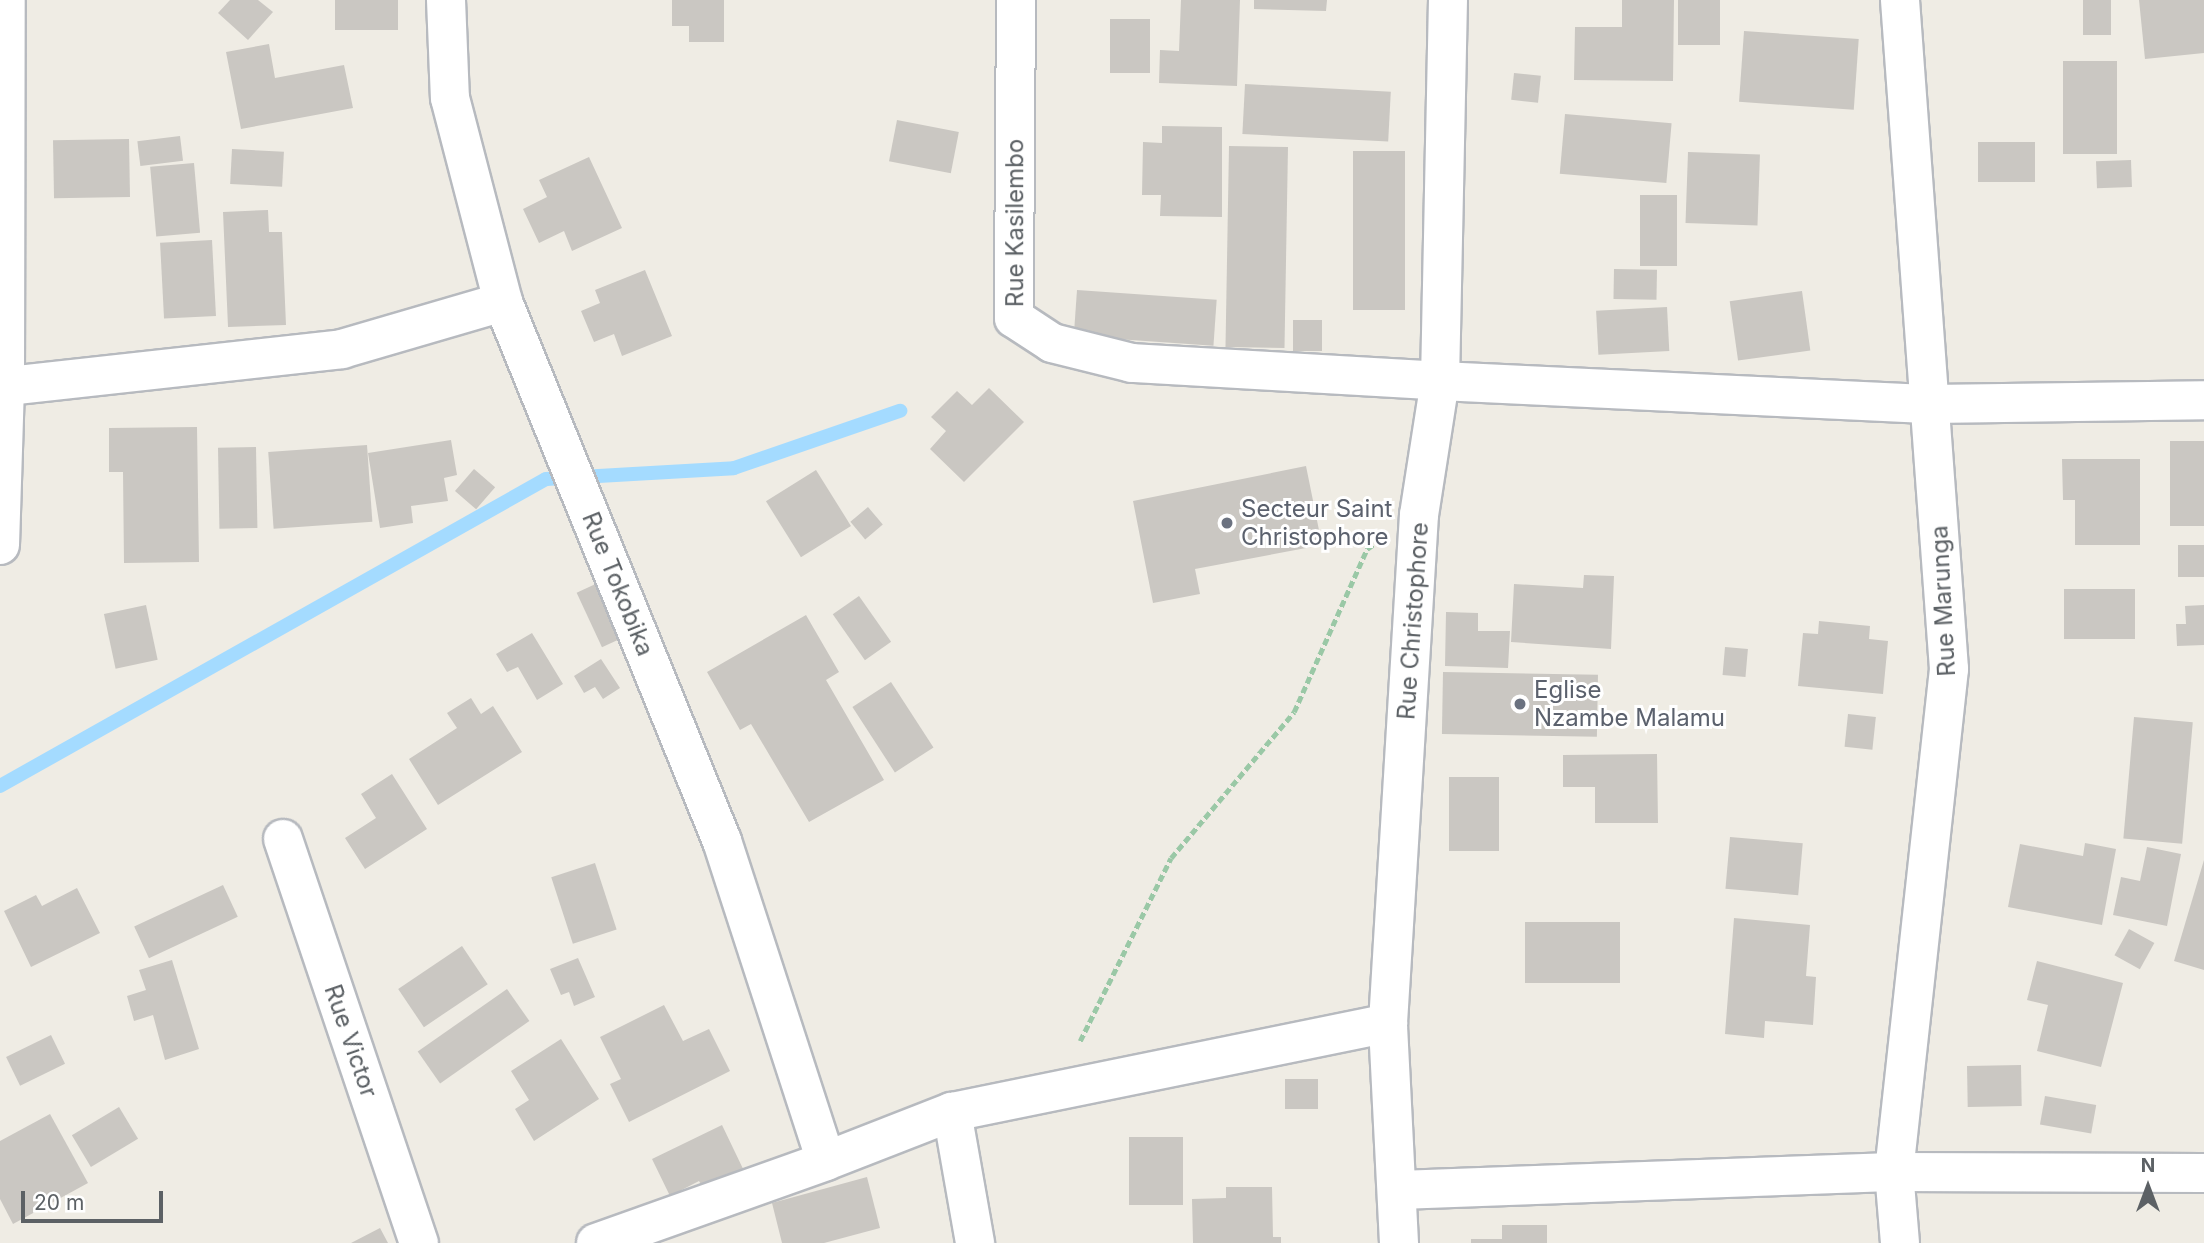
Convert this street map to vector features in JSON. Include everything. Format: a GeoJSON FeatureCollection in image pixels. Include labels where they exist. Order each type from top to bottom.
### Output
{"type":"FeatureCollection","features":[{"type":"Feature","properties":{"kind":"street"},"geometry":{"type":"LineString","coordinates":[[0,545],[6,0]]}},
{"type":"Feature","properties":{"kind":"street","name":"Rue Tokobika"},"geometry":{"type":"LineString","coordinates":[[446,0],[450,98],[503,302],[722,841],[826,1161]]}},
{"type":"Feature","properties":{"kind":"street","name":"Rue Kasilembo"},"geometry":{"type":"LineString","coordinates":[[1016,0],[1014,318],[1052,343],[1132,363],[1440,381]]}},
{"type":"Feature","properties":{"kind":"street","name":"Rue Christophore"},"geometry":{"type":"LineString","coordinates":[[1399,1243],[1399,1190],[1388,1023],[1419,515],[1440,381],[1448,0]]}},
{"type":"Feature","properties":{"kind":"street","name":"Rue Marunga"},"geometry":{"type":"LineString","coordinates":[[1900,0],[1949,668],[1894,1172],[1900,1243]]}},
{"type":"Feature","properties":{"kind":"street"},"geometry":{"type":"LineString","coordinates":[[3,387],[342,349],[503,302]]}},
{"type":"Feature","properties":{"kind":"street"},"geometry":{"type":"LineString","coordinates":[[1440,381],[1931,404],[2204,400]]}},
{"type":"Feature","properties":{"kind":"street","name":"Rue Victor"},"geometry":{"type":"LineString","coordinates":[[283,839],[419,1243]]}},
{"type":"Feature","properties":{"kind":"street"},"geometry":{"type":"LineString","coordinates":[[596,1243],[826,1161],[952,1112],[1388,1023]]}},
{"type":"Feature","properties":{"kind":"street"},"geometry":{"type":"LineString","coordinates":[[952,1112],[975,1243]]}},
{"type":"Feature","properties":{"kind":"street"},"geometry":{"type":"LineString","coordinates":[[1399,1190],[1894,1172],[2204,1173]]}},
{"type":"Feature","properties":{"kind":"path"},"geometry":{"type":"LineString","coordinates":[[1056,1089],[1171,858],[1294,712],[1367,549],[1419,515]]}},
{"type":"Feature","properties":{"kind":"building"},"geometry":{"type":"Polygon","coordinates":[[[230,0],[258,0],[273,12],[248,40],[218,13],[230,0]]]}},
{"type":"Feature","properties":{"kind":"building"},"geometry":{"type":"Polygon","coordinates":[[[335,0],[398,0],[398,30],[335,30],[335,0]]]}},
{"type":"Feature","properties":{"kind":"building"},"geometry":{"type":"Polygon","coordinates":[[[672,0],[724,0],[724,42],[689,42],[689,26],[672,26],[672,0]]]}},
{"type":"Feature","properties":{"kind":"building"},"geometry":{"type":"Polygon","coordinates":[[[1181,0],[1240,0],[1237,86],[1159,83],[1160,50],[1179,51],[1181,0]]]}},
{"type":"Feature","properties":{"kind":"building"},"geometry":{"type":"Polygon","coordinates":[[[1254,0],[1327,0],[1326,11],[1254,9],[1254,0]]]}},
{"type":"Feature","properties":{"kind":"building"},"geometry":{"type":"Polygon","coordinates":[[[1622,0],[1674,0],[1673,81],[1574,80],[1575,27],[1622,27],[1622,0]]]}},
{"type":"Feature","properties":{"kind":"building"},"geometry":{"type":"Polygon","coordinates":[[[1678,0],[1720,0],[1720,45],[1678,45],[1678,0]]]}},
{"type":"Feature","properties":{"kind":"building"},"geometry":{"type":"Polygon","coordinates":[[[2083,0],[2111,0],[2111,35],[2083,35],[2083,0]]]}},
{"type":"Feature","properties":{"kind":"building"},"geometry":{"type":"Polygon","coordinates":[[[2139,0],[2204,0],[2204,53],[2145,59],[2139,0]]]}},
{"type":"Feature","properties":{"kind":"building"},"geometry":{"type":"Polygon","coordinates":[[[1110,19],[1150,19],[1150,73],[1110,73],[1110,19]]]}},
{"type":"Feature","properties":{"kind":"building"},"geometry":{"type":"Polygon","coordinates":[[[1744,31],[1859,39],[1854,110],[1739,102],[1744,31]]]}},
{"type":"Feature","properties":{"kind":"building"},"geometry":{"type":"Polygon","coordinates":[[[269,44],[275,78],[344,65],[353,108],[241,129],[226,52],[269,44]]]}},
{"type":"Feature","properties":{"kind":"building"},"geometry":{"type":"Polygon","coordinates":[[[2063,61],[2117,61],[2117,154],[2063,154],[2063,61]]]}},
{"type":"Feature","properties":{"kind":"building"},"geometry":{"type":"Polygon","coordinates":[[[1514,73],[1541,76],[1538,103],[1511,100],[1514,73]]]}},
{"type":"Feature","properties":{"kind":"building"},"geometry":{"type":"Polygon","coordinates":[[[1245,84],[1391,92],[1388,142],[1242,134],[1245,84]]]}},
{"type":"Feature","properties":{"kind":"building"},"geometry":{"type":"Polygon","coordinates":[[[1565,114],[1672,123],[1666,183],[1560,174],[1565,114]]]}},
{"type":"Feature","properties":{"kind":"building"},"geometry":{"type":"Polygon","coordinates":[[[897,120],[959,132],[951,173],[889,161],[897,120]]]}},
{"type":"Feature","properties":{"kind":"building"},"geometry":{"type":"Polygon","coordinates":[[[1162,126],[1222,127],[1222,217],[1160,216],[1161,195],[1142,195],[1143,142],[1162,143],[1162,126]]]}},
{"type":"Feature","properties":{"kind":"building"},"geometry":{"type":"Polygon","coordinates":[[[180,136],[183,161],[140,166],[137,141],[180,136]]]}},
{"type":"Feature","properties":{"kind":"building"},"geometry":{"type":"Polygon","coordinates":[[[129,139],[130,197],[54,198],[53,140],[129,139]]]}},
{"type":"Feature","properties":{"kind":"building"},"geometry":{"type":"Polygon","coordinates":[[[1978,142],[2035,142],[2035,182],[1978,182],[1978,142]]]}},
{"type":"Feature","properties":{"kind":"building"},"geometry":{"type":"Polygon","coordinates":[[[1229,146],[1288,147],[1284,348],[1225,347],[1229,146]]]}},
{"type":"Feature","properties":{"kind":"building"},"geometry":{"type":"Polygon","coordinates":[[[232,149],[284,152],[282,187],[230,184],[232,149]]]}},
{"type":"Feature","properties":{"kind":"building"},"geometry":{"type":"Polygon","coordinates":[[[1353,151],[1405,151],[1405,310],[1353,310],[1353,151]]]}},
{"type":"Feature","properties":{"kind":"building"},"geometry":{"type":"Polygon","coordinates":[[[1688,152],[1760,155],[1757,225],[1686,223],[1688,152]]]}},
{"type":"Feature","properties":{"kind":"building"},"geometry":{"type":"Polygon","coordinates":[[[589,157],[622,228],[572,251],[564,231],[539,243],[523,209],[547,197],[539,180],[589,157]]]}},
{"type":"Feature","properties":{"kind":"building"},"geometry":{"type":"Polygon","coordinates":[[[2131,160],[2132,187],[2097,188],[2096,161],[2131,160]]]}},
{"type":"Feature","properties":{"kind":"building"},"geometry":{"type":"Polygon","coordinates":[[[194,163],[200,233],[156,237],[150,167],[194,163]]]}},
{"type":"Feature","properties":{"kind":"building"},"geometry":{"type":"Polygon","coordinates":[[[1640,195],[1677,195],[1677,266],[1640,266],[1640,195]]]}},
{"type":"Feature","properties":{"kind":"building"},"geometry":{"type":"Polygon","coordinates":[[[268,210],[269,232],[282,232],[286,325],[228,327],[223,212],[268,210]]]}},
{"type":"Feature","properties":{"kind":"building"},"geometry":{"type":"Polygon","coordinates":[[[212,240],[216,316],[164,319],[160,243],[212,240]]]}},
{"type":"Feature","properties":{"kind":"building"},"geometry":{"type":"Polygon","coordinates":[[[1614,269],[1657,270],[1656,300],[1613,299],[1614,269]]]}},
{"type":"Feature","properties":{"kind":"building"},"geometry":{"type":"Polygon","coordinates":[[[645,270],[672,336],[622,356],[614,334],[594,342],[581,311],[600,303],[595,290],[645,270]]]}},
{"type":"Feature","properties":{"kind":"building"},"geometry":{"type":"Polygon","coordinates":[[[1077,290],[1217,300],[1213,346],[1074,336],[1077,290]]]}},
{"type":"Feature","properties":{"kind":"building"},"geometry":{"type":"Polygon","coordinates":[[[1802,291],[1810,350],[1738,361],[1730,301],[1802,291]]]}},
{"type":"Feature","properties":{"kind":"building"},"geometry":{"type":"Polygon","coordinates":[[[1667,307],[1669,351],[1598,355],[1596,311],[1667,307]]]}},
{"type":"Feature","properties":{"kind":"building"},"geometry":{"type":"Polygon","coordinates":[[[1293,320],[1322,320],[1322,351],[1293,351],[1293,320]]]}},
{"type":"Feature","properties":{"kind":"building"},"geometry":{"type":"Polygon","coordinates":[[[989,388],[1024,422],[964,482],[930,449],[946,431],[931,417],[957,391],[972,405],[989,388]]]}},
{"type":"Feature","properties":{"kind":"building"},"geometry":{"type":"Polygon","coordinates":[[[197,427],[199,562],[124,563],[123,472],[109,472],[109,428],[197,427]]]}},
{"type":"Feature","properties":{"kind":"building"},"geometry":{"type":"Polygon","coordinates":[[[451,440],[457,475],[444,478],[448,501],[411,506],[413,523],[380,528],[368,453],[451,440]]]}},
{"type":"Feature","properties":{"kind":"building"},"geometry":{"type":"Polygon","coordinates":[[[2170,441],[2204,441],[2204,526],[2170,526],[2170,441]]]}},
{"type":"Feature","properties":{"kind":"building"},"geometry":{"type":"Polygon","coordinates":[[[367,445],[372,522],[274,529],[268,452],[367,445]]]}},
{"type":"Feature","properties":{"kind":"building"},"geometry":{"type":"Polygon","coordinates":[[[256,447],[257,528],[219,529],[218,448],[256,447]]]}},
{"type":"Feature","properties":{"kind":"building"},"geometry":{"type":"Polygon","coordinates":[[[2062,459],[2140,459],[2140,545],[2075,545],[2075,500],[2063,500],[2062,459]]]}},
{"type":"Feature","properties":{"kind":"building","name":"Secteur Saint Christophore"},"geometry":{"type":"Polygon","coordinates":[[[1306,466],[1322,545],[1195,569],[1200,594],[1153,603],[1133,501],[1306,466]]]}},
{"type":"Feature","properties":{"kind":"building"},"geometry":{"type":"Polygon","coordinates":[[[474,469],[495,487],[476,509],[455,491],[474,469]]]}},
{"type":"Feature","properties":{"kind":"building"},"geometry":{"type":"Polygon","coordinates":[[[816,470],[851,526],[801,557],[766,501],[816,470]]]}},
{"type":"Feature","properties":{"kind":"building"},"geometry":{"type":"Polygon","coordinates":[[[868,507],[883,525],[865,539],[850,522],[868,507]]]}},
{"type":"Feature","properties":{"kind":"building"},"geometry":{"type":"Polygon","coordinates":[[[2178,545],[2204,545],[2204,577],[2178,577],[2178,545]]]}},
{"type":"Feature","properties":{"kind":"building"},"geometry":{"type":"Polygon","coordinates":[[[1584,575],[1614,576],[1611,649],[1511,642],[1514,584],[1583,588],[1584,575]]]}},
{"type":"Feature","properties":{"kind":"building"},"geometry":{"type":"Polygon","coordinates":[[[602,581],[627,635],[602,647],[577,593],[602,581]]]}},
{"type":"Feature","properties":{"kind":"building"},"geometry":{"type":"Polygon","coordinates":[[[2064,589],[2135,589],[2135,639],[2064,639],[2064,589]]]}},
{"type":"Feature","properties":{"kind":"building"},"geometry":{"type":"Polygon","coordinates":[[[859,596],[891,642],[865,660],[833,614],[859,596]]]}},
{"type":"Feature","properties":{"kind":"building"},"geometry":{"type":"Polygon","coordinates":[[[146,605],[158,660],[116,669],[104,614],[146,605]]]}},
{"type":"Feature","properties":{"kind":"building"},"geometry":{"type":"Polygon","coordinates":[[[2204,605],[2204,645],[2177,646],[2176,624],[2186,624],[2185,606],[2204,605]]]}},
{"type":"Feature","properties":{"kind":"building"},"geometry":{"type":"Polygon","coordinates":[[[1446,612],[1478,613],[1478,631],[1510,631],[1508,668],[1445,666],[1446,612]]]}},
{"type":"Feature","properties":{"kind":"building"},"geometry":{"type":"Polygon","coordinates":[[[806,615],[839,672],[826,680],[884,780],[809,822],[751,724],[740,730],[707,672],[806,615]]]}},
{"type":"Feature","properties":{"kind":"building"},"geometry":{"type":"Polygon","coordinates":[[[1819,621],[1870,626],[1869,639],[1888,641],[1883,694],[1798,686],[1803,633],[1818,634],[1819,621]]]}},
{"type":"Feature","properties":{"kind":"building"},"geometry":{"type":"Polygon","coordinates":[[[532,633],[563,684],[537,700],[518,667],[507,672],[496,654],[532,633]]]}},
{"type":"Feature","properties":{"kind":"building"},"geometry":{"type":"Polygon","coordinates":[[[1725,647],[1748,649],[1745,677],[1723,675],[1725,647]]]}},
{"type":"Feature","properties":{"kind":"building"},"geometry":{"type":"Polygon","coordinates":[[[601,659],[620,688],[603,699],[595,687],[584,693],[574,676],[601,659]]]}},
{"type":"Feature","properties":{"kind":"building","name":"Eglise Nzambe Malamu"},"geometry":{"type":"Polygon","coordinates":[[[1443,672],[1598,675],[1597,737],[1442,734],[1443,672]]]}},
{"type":"Feature","properties":{"kind":"building"},"geometry":{"type":"Polygon","coordinates":[[[891,682],[933,747],[895,772],[852,707],[891,682]]]}},
{"type":"Feature","properties":{"kind":"building"},"geometry":{"type":"Polygon","coordinates":[[[471,698],[481,714],[493,706],[522,752],[438,805],[409,759],[457,728],[447,713],[471,698]]]}},
{"type":"Feature","properties":{"kind":"building"},"geometry":{"type":"Polygon","coordinates":[[[1848,714],[1876,717],[1872,750],[1845,747],[1848,714]]]}},
{"type":"Feature","properties":{"kind":"building"},"geometry":{"type":"Polygon","coordinates":[[[2134,717],[2193,722],[2182,844],[2123,839],[2134,717]]]}},
{"type":"Feature","properties":{"kind":"building"},"geometry":{"type":"Polygon","coordinates":[[[1657,754],[1658,823],[1595,823],[1595,787],[1563,787],[1563,755],[1657,754]]]}},
{"type":"Feature","properties":{"kind":"building"},"geometry":{"type":"Polygon","coordinates":[[[392,774],[427,829],[365,869],[345,838],[376,818],[361,794],[392,774]]]}},
{"type":"Feature","properties":{"kind":"building"},"geometry":{"type":"Polygon","coordinates":[[[1449,777],[1499,777],[1499,851],[1449,851],[1449,777]]]}},
{"type":"Feature","properties":{"kind":"building"},"geometry":{"type":"Polygon","coordinates":[[[1730,837],[1803,843],[1798,895],[1725,889],[1730,837]]]}},
{"type":"Feature","properties":{"kind":"building"},"geometry":{"type":"Polygon","coordinates":[[[2085,843],[2116,849],[2102,925],[2008,907],[2020,844],[2083,856],[2085,843]]]}},
{"type":"Feature","properties":{"kind":"building"},"geometry":{"type":"Polygon","coordinates":[[[2147,847],[2181,854],[2167,926],[2113,915],[2121,877],[2140,881],[2147,847]]]}},
{"type":"Feature","properties":{"kind":"building"},"geometry":{"type":"Polygon","coordinates":[[[2204,860],[2204,970],[2174,961],[2204,860]]]}},
{"type":"Feature","properties":{"kind":"building"},"geometry":{"type":"Polygon","coordinates":[[[595,863],[617,930],[573,944],[551,877],[595,863]]]}},
{"type":"Feature","properties":{"kind":"building"},"geometry":{"type":"Polygon","coordinates":[[[223,885],[238,917],[149,958],[134,926],[223,885]]]}},
{"type":"Feature","properties":{"kind":"building"},"geometry":{"type":"Polygon","coordinates":[[[77,888],[100,933],[31,967],[4,911],[36,895],[42,906],[77,888]]]}},
{"type":"Feature","properties":{"kind":"building"},"geometry":{"type":"Polygon","coordinates":[[[1734,918],[1810,925],[1806,976],[1816,977],[1813,1025],[1765,1021],[1764,1038],[1725,1034],[1734,918]]]}},
{"type":"Feature","properties":{"kind":"building"},"geometry":{"type":"Polygon","coordinates":[[[1525,922],[1620,922],[1620,983],[1525,983],[1525,922]]]}},
{"type":"Feature","properties":{"kind":"building"},"geometry":{"type":"Polygon","coordinates":[[[2129,929],[2154,943],[2140,969],[2114,955],[2129,929]]]}},
{"type":"Feature","properties":{"kind":"building"},"geometry":{"type":"Polygon","coordinates":[[[462,946],[488,984],[424,1027],[398,989],[462,946]]]}},
{"type":"Feature","properties":{"kind":"building"},"geometry":{"type":"Polygon","coordinates":[[[578,958],[595,997],[574,1006],[569,992],[561,995],[550,969],[578,958]]]}},
{"type":"Feature","properties":{"kind":"building"},"geometry":{"type":"Polygon","coordinates":[[[172,960],[199,1049],[165,1060],[153,1015],[134,1021],[127,996],[146,990],[139,970],[172,960]]]}},
{"type":"Feature","properties":{"kind":"building"},"geometry":{"type":"Polygon","coordinates":[[[2037,961],[2123,983],[2101,1067],[2037,1051],[2048,1005],[2027,1000],[2037,961]]]}},
{"type":"Feature","properties":{"kind":"building"},"geometry":{"type":"Polygon","coordinates":[[[507,989],[529,1021],[440,1083],[418,1052],[507,989]]]}},
{"type":"Feature","properties":{"kind":"building"},"geometry":{"type":"Polygon","coordinates":[[[664,1005],[683,1041],[709,1029],[730,1071],[629,1122],[610,1084],[621,1079],[600,1037],[664,1005]]]}},
{"type":"Feature","properties":{"kind":"building"},"geometry":{"type":"Polygon","coordinates":[[[51,1035],[65,1064],[20,1086],[6,1057],[51,1035]]]}},
{"type":"Feature","properties":{"kind":"building"},"geometry":{"type":"Polygon","coordinates":[[[561,1039],[599,1099],[534,1141],[515,1109],[529,1100],[511,1071],[561,1039]]]}},
{"type":"Feature","properties":{"kind":"building"},"geometry":{"type":"Polygon","coordinates":[[[2021,1065],[2022,1106],[1968,1107],[1967,1066],[2021,1065]]]}},
{"type":"Feature","properties":{"kind":"building"},"geometry":{"type":"Polygon","coordinates":[[[1285,1079],[1318,1079],[1318,1109],[1285,1109],[1285,1079]]]}},
{"type":"Feature","properties":{"kind":"building"},"geometry":{"type":"Polygon","coordinates":[[[2045,1096],[2096,1105],[2091,1134],[2040,1125],[2045,1096]]]}},
{"type":"Feature","properties":{"kind":"building"},"geometry":{"type":"Polygon","coordinates":[[[119,1107],[138,1139],[91,1167],[72,1135],[119,1107]]]}},
{"type":"Feature","properties":{"kind":"building"},"geometry":{"type":"Polygon","coordinates":[[[50,1114],[88,1183],[13,1224],[0,1199],[0,1141],[50,1114]]]}},
{"type":"Feature","properties":{"kind":"building"},"geometry":{"type":"Polygon","coordinates":[[[722,1125],[746,1175],[707,1194],[699,1181],[670,1196],[652,1159],[722,1125]]]}},
{"type":"Feature","properties":{"kind":"building"},"geometry":{"type":"Polygon","coordinates":[[[1129,1137],[1183,1137],[1183,1205],[1129,1205],[1129,1137]]]}},
{"type":"Feature","properties":{"kind":"building"},"geometry":{"type":"Polygon","coordinates":[[[867,1177],[880,1228],[824,1243],[782,1243],[772,1203],[867,1177]]]}},
{"type":"Feature","properties":{"kind":"building"},"geometry":{"type":"Polygon","coordinates":[[[1226,1187],[1272,1187],[1273,1237],[1281,1237],[1281,1243],[1193,1243],[1192,1199],[1226,1198],[1226,1187]]]}},
{"type":"Feature","properties":{"kind":"building"},"geometry":{"type":"Polygon","coordinates":[[[1502,1225],[1547,1225],[1547,1243],[1471,1243],[1471,1239],[1502,1239],[1502,1225]]]}},
{"type":"Feature","properties":{"kind":"building"},"geometry":{"type":"Polygon","coordinates":[[[380,1228],[388,1243],[351,1243],[380,1228]]]}},
{"type":"Feature","properties":{"kind":"waterway"},"geometry":{"type":"LineString","coordinates":[[0,786],[546,479],[734,468],[900,411]]}},
{"type":"Feature","properties":{"kind":"place","name":"Secteur Saint Christophore"},"geometry":{"type":"Point","coordinates":[1227,523]}},
{"type":"Feature","properties":{"kind":"place","name":"Eglise Nzambe Malamu"},"geometry":{"type":"Point","coordinates":[1520,704]}}]}
